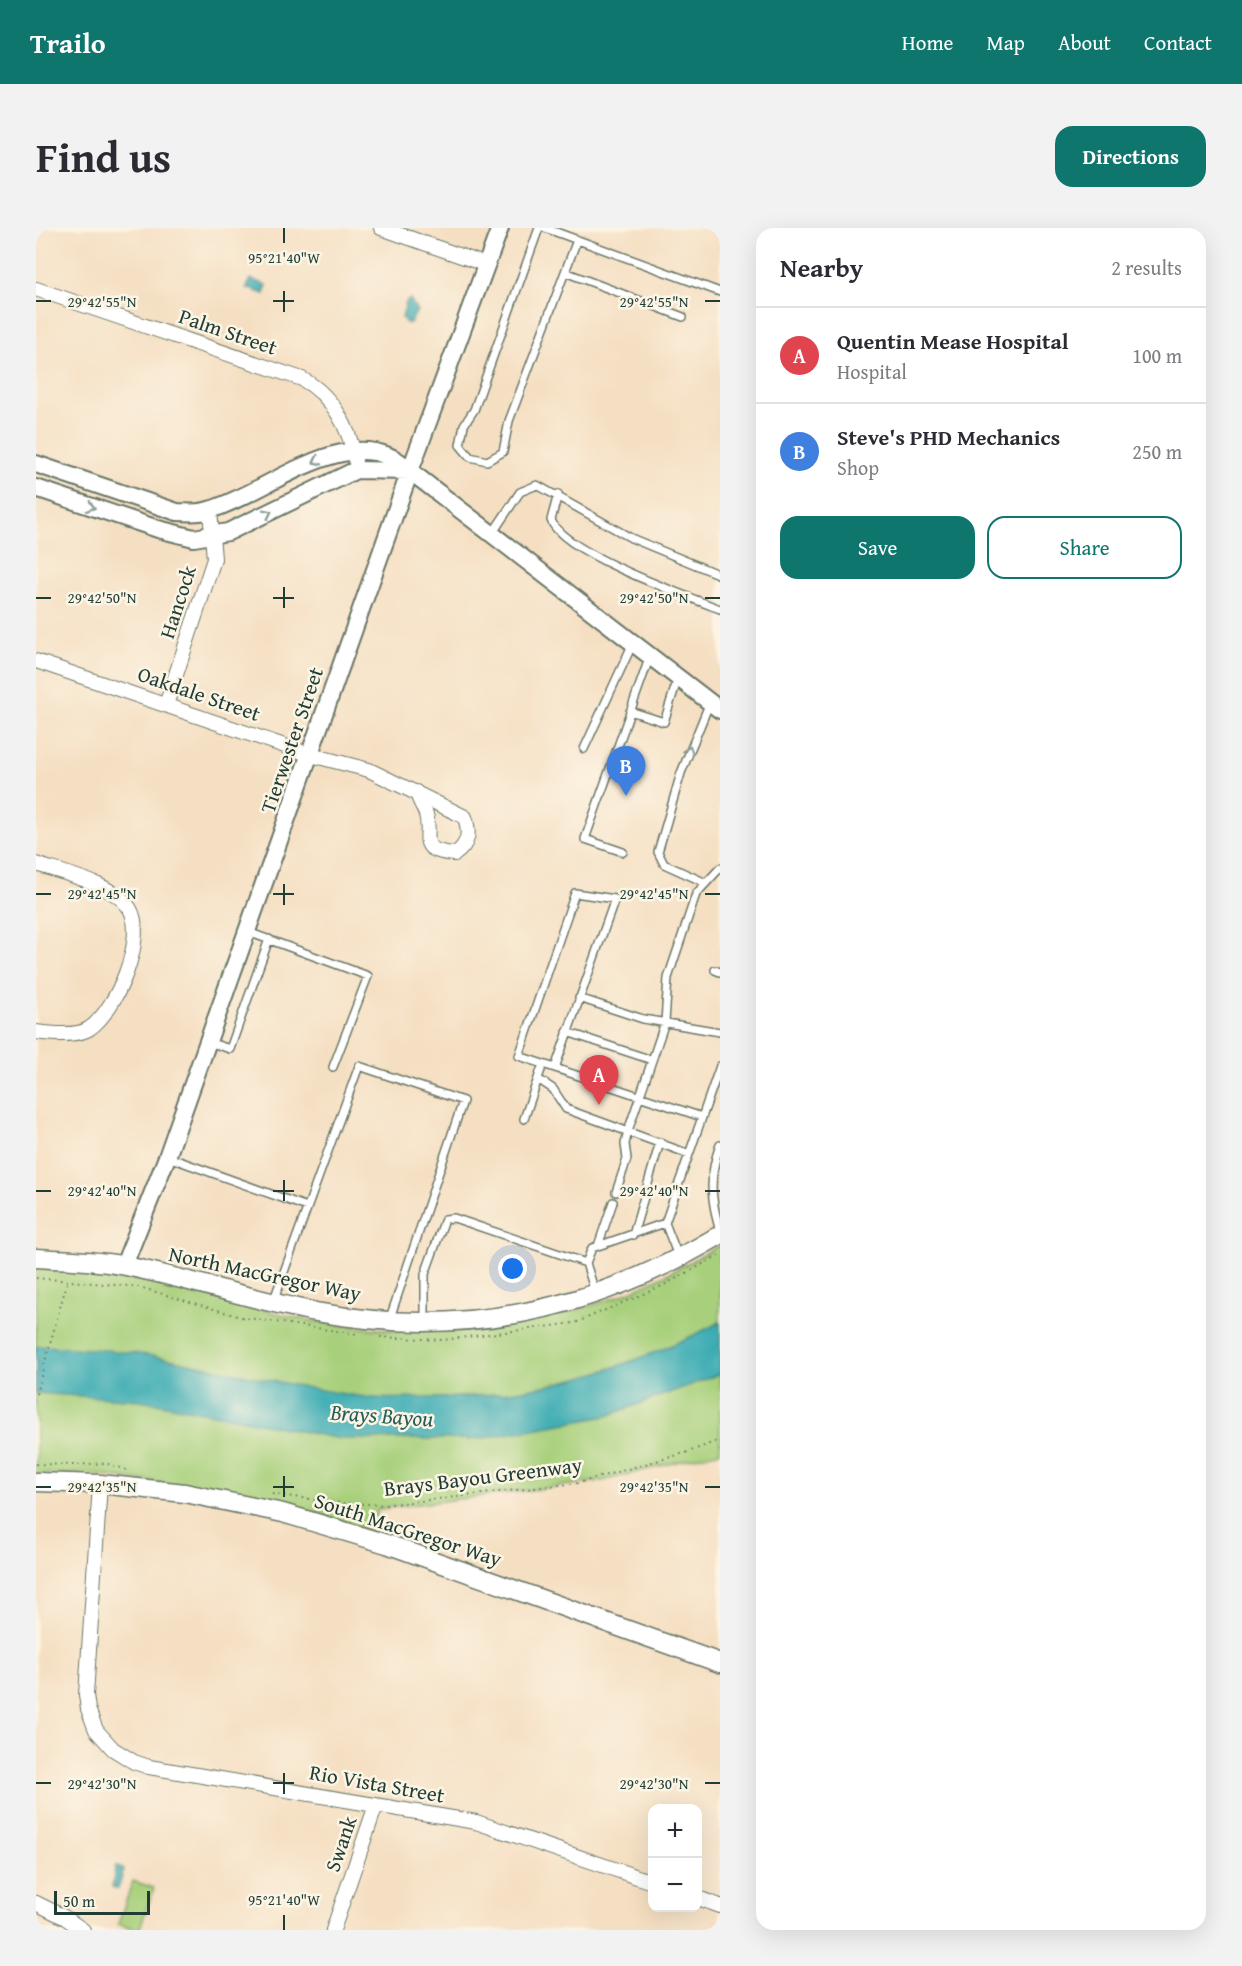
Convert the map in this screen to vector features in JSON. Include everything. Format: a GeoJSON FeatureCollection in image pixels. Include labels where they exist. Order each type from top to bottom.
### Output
{"type":"FeatureCollection","features":[{"type":"Feature","properties":{"kind":"main road","name":"North MacGregor Way"},"geometry":{"type":"LineString","coordinates":[[36,1258],[124,1265],[316,1312],[389,1321],[425,1322],[503,1317],[557,1307],[680,1259],[720,1233]]}},
{"type":"Feature","properties":{"kind":"main road","name":"South MacGregor Way"},"geometry":{"type":"LineString","coordinates":[[36,1482],[100,1484],[185,1493],[293,1516],[387,1544],[720,1663]]}},
{"type":"Feature","properties":{"kind":"street"},"geometry":{"type":"LineString","coordinates":[[381,228],[487,265]]}},
{"type":"Feature","properties":{"kind":"street","name":"Tierwester Street"},"geometry":{"type":"LineString","coordinates":[[124,1265],[167,1157],[311,756],[410,471],[500,228]]}},
{"type":"Feature","properties":{"kind":"street","name":"Palm Street"},"geometry":{"type":"LineString","coordinates":[[36,289],[302,379],[316,386],[345,424],[356,470]]}},
{"type":"Feature","properties":{"kind":"street"},"geometry":{"type":"LineString","coordinates":[[36,464],[177,512],[210,510],[326,456],[353,452],[380,453],[399,460],[410,471],[715,706]]}},
{"type":"Feature","properties":{"kind":"street"},"geometry":{"type":"LineString","coordinates":[[36,488],[169,532],[195,538],[214,536],[356,470],[410,471]]}},
{"type":"Feature","properties":{"kind":"street","name":"Hancock"},"geometry":{"type":"LineString","coordinates":[[166,705],[214,559],[214,536],[210,510]]}},
{"type":"Feature","properties":{"kind":"street","name":"Oakdale Street"},"geometry":{"type":"LineString","coordinates":[[36,661],[311,756],[369,770],[416,792],[465,817],[469,832],[464,848],[455,854],[439,853],[430,846],[425,836],[427,816],[416,792]]}},
{"type":"Feature","properties":{"kind":"street"},"geometry":{"type":"LineString","coordinates":[[36,864],[97,885],[121,899],[130,909],[136,936],[132,957],[111,1004],[89,1030],[74,1033],[36,1032]]}},
{"type":"Feature","properties":{"kind":"street","name":"Rio Vista Street"},"geometry":{"type":"LineString","coordinates":[[100,1484],[86,1695],[92,1720],[104,1740],[122,1756],[149,1767],[492,1826],[648,1881]]}},
{"type":"Feature","properties":{"kind":"street","name":"Swank"},"geometry":{"type":"LineString","coordinates":[[333,1930],[376,1805]]}},
{"type":"Feature","properties":{"kind":"street"},"geometry":{"type":"LineString","coordinates":[[702,1899],[720,1906]]}},
{"type":"Feature","properties":{"kind":"street"},"geometry":{"type":"LineString","coordinates":[[36,1903],[64,1917],[83,1930]]}},
{"type":"Feature","properties":{"kind":"lane"},"geometry":{"type":"LineString","coordinates":[[539,228],[474,410],[464,424],[460,445],[470,457],[487,461],[503,452],[510,421],[577,240]]}},
{"type":"Feature","properties":{"kind":"lane"},"geometry":{"type":"LineString","coordinates":[[545,228],[720,292]]}},
{"type":"Feature","properties":{"kind":"lane"},"geometry":{"type":"LineString","coordinates":[[565,272],[683,317]]}},
{"type":"Feature","properties":{"kind":"lane"},"geometry":{"type":"LineString","coordinates":[[492,534],[520,492],[526,487],[537,485],[558,494],[631,538],[720,575]]}},
{"type":"Feature","properties":{"kind":"lane"},"geometry":{"type":"LineString","coordinates":[[558,494],[551,520],[561,536],[642,579],[720,609]]}},
{"type":"Feature","properties":{"kind":"lane"},"geometry":{"type":"LineString","coordinates":[[584,749],[633,643]]}},
{"type":"Feature","properties":{"kind":"lane"},"geometry":{"type":"LineString","coordinates":[[623,852],[585,839],[650,656]]}},
{"type":"Feature","properties":{"kind":"lane"},"geometry":{"type":"LineString","coordinates":[[630,711],[664,722],[678,678]]}},
{"type":"Feature","properties":{"kind":"lane"},"geometry":{"type":"LineString","coordinates":[[706,883],[664,864],[658,852],[672,800],[715,706]]}},
{"type":"Feature","properties":{"kind":"lane"},"geometry":{"type":"LineString","coordinates":[[616,1192],[627,1159],[625,1144],[628,1131],[665,1022],[668,978],[696,894],[720,868]]}},
{"type":"Feature","properties":{"kind":"lane"},"geometry":{"type":"LineString","coordinates":[[555,1068],[615,899],[575,893],[519,1056],[640,1097],[702,1117]]}},
{"type":"Feature","properties":{"kind":"lane"},"geometry":{"type":"LineString","coordinates":[[248,932],[369,976],[333,1067]]}},
{"type":"Feature","properties":{"kind":"lane"},"geometry":{"type":"LineString","coordinates":[[208,1042],[230,1049],[269,939]]}},
{"type":"Feature","properties":{"kind":"lane"},"geometry":{"type":"LineString","coordinates":[[579,998],[643,1019],[720,1032]]}},
{"type":"Feature","properties":{"kind":"lane"},"geometry":{"type":"LineString","coordinates":[[567,1032],[652,1060]]}},
{"type":"Feature","properties":{"kind":"lane"},"geometry":{"type":"LineString","coordinates":[[524,1119],[543,1064]]}},
{"type":"Feature","properties":{"kind":"lane"},"geometry":{"type":"LineString","coordinates":[[273,1302],[359,1066],[463,1101],[389,1321]]}},
{"type":"Feature","properties":{"kind":"lane"},"geometry":{"type":"LineString","coordinates":[[680,1259],[665,1223],[720,1066]]}},
{"type":"Feature","properties":{"kind":"lane"},"geometry":{"type":"LineString","coordinates":[[538,1079],[553,1089],[566,1109],[689,1154]]}},
{"type":"Feature","properties":{"kind":"lane"},"geometry":{"type":"LineString","coordinates":[[633,1235],[660,1142]]}},
{"type":"Feature","properties":{"kind":"lane"},"geometry":{"type":"LineString","coordinates":[[720,1145],[714,1163],[711,1197],[720,1233]]}},
{"type":"Feature","properties":{"kind":"lane"},"geometry":{"type":"LineString","coordinates":[[167,1157],[307,1207]]}},
{"type":"Feature","properties":{"kind":"lane"},"geometry":{"type":"LineString","coordinates":[[598,1246],[612,1202]]}},
{"type":"Feature","properties":{"kind":"lane"},"geometry":{"type":"LineString","coordinates":[[425,1322],[425,1274],[445,1219],[454,1218],[586,1263]]}},
{"type":"Feature","properties":{"kind":"lane"},"geometry":{"type":"LineString","coordinates":[[595,1294],[586,1263],[592,1248],[665,1223]]}},
{"type":"Feature","properties":{"kind":"path"},"geometry":{"type":"LineString","coordinates":[[36,1278],[139,1287],[223,1313]]}},
{"type":"Feature","properties":{"kind":"path"},"geometry":{"type":"LineString","coordinates":[[36,1394],[68,1279]]}},
{"type":"Feature","properties":{"kind":"path","name":"Brays Bayou Greenway"},"geometry":{"type":"LineString","coordinates":[[261,1492],[331,1502],[385,1505],[578,1483],[688,1452],[720,1440]]}},
{"type":"Feature","properties":{"kind":"green space"},"geometry":{"type":"Polygon","coordinates":[[[720,1245],[720,1451],[602,1481],[378,1509],[370,1531],[286,1504],[89,1474],[36,1474],[36,1268],[147,1281],[308,1320],[345,1326],[420,1331],[496,1326],[533,1320],[605,1301],[650,1283],[720,1245]]]}},
{"type":"Feature","properties":{"kind":"green space"},"geometry":{"type":"Polygon","coordinates":[[[133,1881],[154,1888],[139,1930],[118,1924],[133,1881]]]}},
{"type":"Feature","properties":{"kind":"water"},"geometry":{"type":"Polygon","coordinates":[[[250,279],[267,285],[264,294],[247,288],[250,279]]]}},
{"type":"Feature","properties":{"kind":"water"},"geometry":{"type":"Polygon","coordinates":[[[410,299],[417,311],[410,323],[406,323],[402,318],[406,302],[410,299]]]}},
{"type":"Feature","properties":{"kind":"water","name":"Brays Bayou"},"geometry":{"type":"Polygon","coordinates":[[[720,1322],[720,1374],[607,1416],[477,1439],[341,1439],[141,1400],[36,1393],[36,1347],[45,1346],[140,1354],[312,1389],[372,1398],[496,1394],[573,1380],[611,1369],[684,1340],[720,1322]]]}},
{"type":"Feature","properties":{"kind":"water"},"geometry":{"type":"Polygon","coordinates":[[[116,1865],[124,1870],[118,1889],[112,1887],[116,1865]]]}},
{"type":"Feature","properties":{"kind":"place","name":"Steve's PHD Mechanics"},"geometry":{"type":"Point","coordinates":[626,796]}},
{"type":"Feature","properties":{"kind":"place","name":"Quentin Mease Hospital"},"geometry":{"type":"Point","coordinates":[599,1105]}}]}
